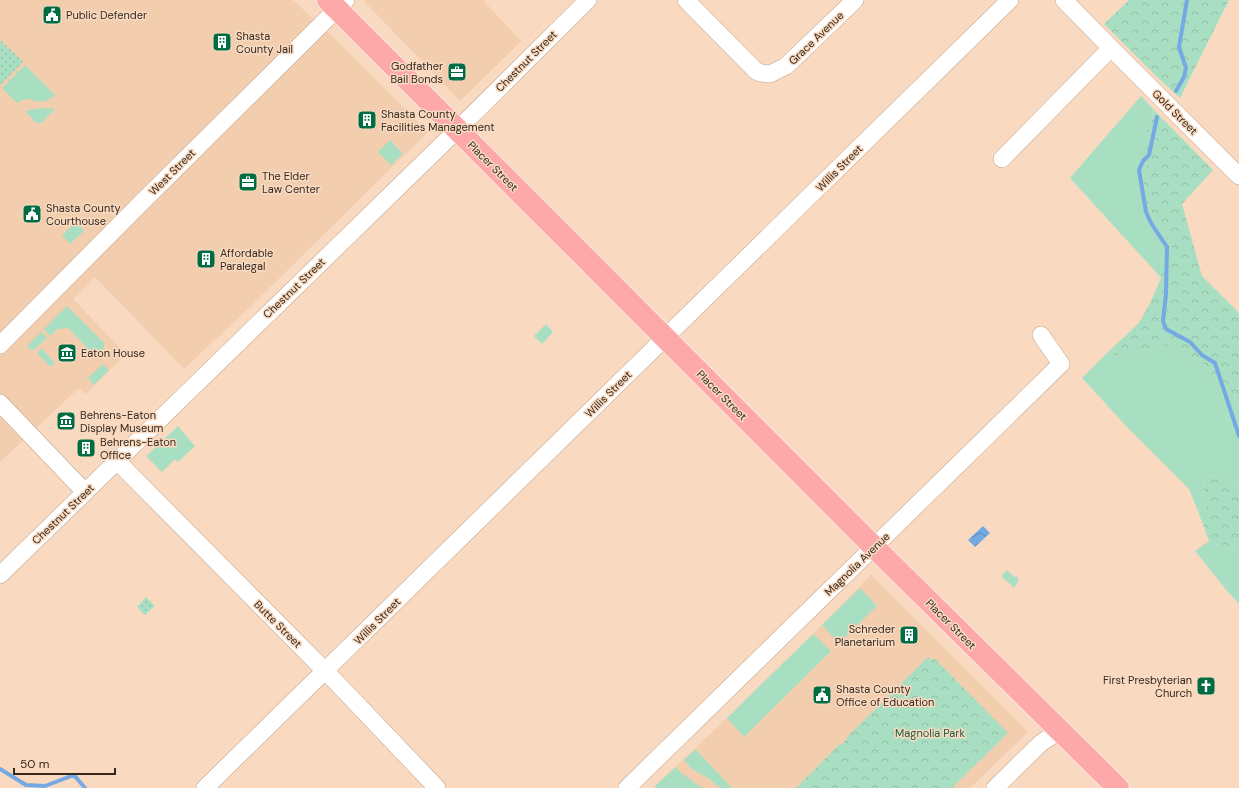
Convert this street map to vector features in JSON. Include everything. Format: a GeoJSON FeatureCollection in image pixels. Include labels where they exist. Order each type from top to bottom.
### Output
{"type":"FeatureCollection","features":[{"type":"Feature","properties":{"kind":"main road","name":"Placer Street"},"geometry":{"type":"LineString","coordinates":[[337,3],[457,130],[874,548],[1118,788]]}},
{"type":"Feature","properties":{"kind":"street","name":"Chestnut Street"},"geometry":{"type":"LineString","coordinates":[[0,575],[118,462],[588,0]]}},
{"type":"Feature","properties":{"kind":"street","name":"Grace Avenue"},"geometry":{"type":"LineString","coordinates":[[686,0],[756,71],[766,74],[775,72],[790,63],[855,0]]}},
{"type":"Feature","properties":{"kind":"street","name":"Willis Street"},"geometry":{"type":"LineString","coordinates":[[205,788],[1010,0]]}},
{"type":"Feature","properties":{"kind":"street","name":"Gold Street"},"geometry":{"type":"LineString","coordinates":[[1064,0],[1110,48],[1239,176]]}},
{"type":"Feature","properties":{"kind":"street","name":"West Street"},"geometry":{"type":"LineString","coordinates":[[0,345],[337,3]]}},
{"type":"Feature","properties":{"kind":"street"},"geometry":{"type":"LineString","coordinates":[[1002,159],[1110,48]]}},
{"type":"Feature","properties":{"kind":"street","name":"Magnolia Avenue"},"geometry":{"type":"LineString","coordinates":[[627,788],[1061,364],[1041,335]]}},
{"type":"Feature","properties":{"kind":"street"},"geometry":{"type":"LineString","coordinates":[[0,403],[85,492]]}},
{"type":"Feature","properties":{"kind":"street","name":"Butte Street"},"geometry":{"type":"LineString","coordinates":[[118,462],[437,788]]}},
{"type":"Feature","properties":{"kind":"street"},"geometry":{"type":"LineString","coordinates":[[995,788],[1041,743],[1059,731]]}},
{"type":"Feature","properties":{"kind":"shaded area"},"geometry":{"type":"Polygon","coordinates":[[[0,0],[293,0],[335,39],[427,131],[427,133],[248,309],[184,369],[95,277],[73,299],[126,354],[86,394],[79,388],[0,462],[0,0]]]}},
{"type":"Feature","properties":{"kind":"shaded area"},"geometry":{"type":"Polygon","coordinates":[[[363,0],[483,0],[521,41],[460,101],[363,0]]]}},
{"type":"Feature","properties":{"kind":"shaded area"},"geometry":{"type":"Polygon","coordinates":[[[871,575],[1028,732],[970,788],[653,788],[727,718],[871,575]]]}},
{"type":"Feature","properties":{"kind":"green space"},"geometry":{"type":"Polygon","coordinates":[[[1129,0],[1229,0],[1180,98],[1104,24],[1129,0]]]}},
{"type":"Feature","properties":{"kind":"green space"},"geometry":{"type":"Polygon","coordinates":[[[0,40],[23,62],[0,85],[0,40]]]}},
{"type":"Feature","properties":{"kind":"green space"},"geometry":{"type":"Polygon","coordinates":[[[25,65],[55,95],[44,101],[27,99],[17,103],[2,88],[25,65]]]}},
{"type":"Feature","properties":{"kind":"green space"},"geometry":{"type":"Polygon","coordinates":[[[1141,96],[1154,110],[1147,130],[1147,166],[1144,175],[1146,201],[1153,216],[1172,247],[1154,270],[1070,178],[1141,96]]]}},
{"type":"Feature","properties":{"kind":"green space"},"geometry":{"type":"Polygon","coordinates":[[[41,108],[55,109],[41,123],[36,123],[25,111],[41,108]]]}},
{"type":"Feature","properties":{"kind":"green space"},"geometry":{"type":"Polygon","coordinates":[[[1154,110],[1213,170],[1182,204],[1202,276],[1239,313],[1239,402],[1201,362],[1171,347],[1162,345],[1121,357],[1108,352],[1139,323],[1161,278],[1154,270],[1172,247],[1153,216],[1146,201],[1144,175],[1147,166],[1147,130],[1154,110]]]}},
{"type":"Feature","properties":{"kind":"green space"},"geometry":{"type":"Polygon","coordinates":[[[390,140],[403,154],[391,165],[378,152],[390,140]]]}},
{"type":"Feature","properties":{"kind":"green space"},"geometry":{"type":"Polygon","coordinates":[[[76,222],[84,231],[70,244],[62,235],[76,222]]]}},
{"type":"Feature","properties":{"kind":"green space"},"geometry":{"type":"Polygon","coordinates":[[[67,306],[104,343],[104,347],[95,356],[68,328],[57,329],[50,336],[44,329],[67,306]]]}},
{"type":"Feature","properties":{"kind":"green space"},"geometry":{"type":"Polygon","coordinates":[[[546,324],[553,332],[542,344],[534,336],[546,324]]]}},
{"type":"Feature","properties":{"kind":"green space"},"geometry":{"type":"Polygon","coordinates":[[[41,332],[47,338],[32,351],[27,346],[41,332]]]}},
{"type":"Feature","properties":{"kind":"green space"},"geometry":{"type":"Polygon","coordinates":[[[1162,345],[1171,347],[1201,362],[1239,402],[1239,485],[1211,475],[1203,481],[1204,493],[1208,507],[1198,511],[1189,489],[1129,429],[1082,378],[1108,352],[1121,357],[1162,345]]]}},
{"type":"Feature","properties":{"kind":"green space"},"geometry":{"type":"Polygon","coordinates":[[[41,348],[55,363],[50,367],[37,353],[41,348]]]}},
{"type":"Feature","properties":{"kind":"green space"},"geometry":{"type":"Polygon","coordinates":[[[103,364],[109,370],[94,385],[88,378],[103,364]]]}},
{"type":"Feature","properties":{"kind":"green space"},"geometry":{"type":"Polygon","coordinates":[[[178,426],[195,446],[178,462],[175,459],[162,472],[146,456],[178,426]]]}},
{"type":"Feature","properties":{"kind":"green space"},"geometry":{"type":"Polygon","coordinates":[[[1211,475],[1239,485],[1239,552],[1209,541],[1198,511],[1208,507],[1204,493],[1203,481],[1211,475]]]}},
{"type":"Feature","properties":{"kind":"green space"},"geometry":{"type":"Polygon","coordinates":[[[1209,541],[1239,552],[1239,604],[1195,551],[1209,541]]]}},
{"type":"Feature","properties":{"kind":"green space"},"geometry":{"type":"Polygon","coordinates":[[[1007,570],[1019,580],[1014,588],[1001,576],[1007,570]]]}},
{"type":"Feature","properties":{"kind":"green space"},"geometry":{"type":"Polygon","coordinates":[[[860,588],[877,606],[839,643],[822,625],[860,588]]]}},
{"type":"Feature","properties":{"kind":"green space"},"geometry":{"type":"Polygon","coordinates":[[[146,597],[155,606],[145,615],[137,607],[146,597]]]}},
{"type":"Feature","properties":{"kind":"green space"},"geometry":{"type":"Polygon","coordinates":[[[813,634],[831,651],[744,737],[727,718],[813,634]]]}},
{"type":"Feature","properties":{"kind":"green space","name":"Magnolia Park"},"geometry":{"type":"Polygon","coordinates":[[[928,657],[932,660],[934,658],[1008,733],[952,788],[797,788],[840,744],[841,745],[847,739],[846,738],[928,657]]]}},
{"type":"Feature","properties":{"kind":"green space"},"geometry":{"type":"Polygon","coordinates":[[[695,749],[732,788],[720,788],[708,778],[692,769],[684,760],[695,749]]]}},
{"type":"Feature","properties":{"kind":"green space"},"geometry":{"type":"Polygon","coordinates":[[[676,767],[680,772],[702,788],[657,788],[655,786],[676,767]]]}},
{"type":"Feature","properties":{"kind":"water"},"geometry":{"type":"Polygon","coordinates":[[[983,526],[990,533],[975,547],[968,540],[983,526]]]}},
{"type":"Feature","properties":{"kind":"waterway"},"geometry":{"type":"LineString","coordinates":[[1176,91],[1184,77],[1186,68],[1179,47],[1187,0]]}},
{"type":"Feature","properties":{"kind":"waterway"},"geometry":{"type":"LineString","coordinates":[[1157,117],[1149,155],[1143,161],[1139,170],[1146,212],[1151,223],[1167,247],[1166,294],[1163,321],[1166,329],[1190,342],[1202,355],[1215,363],[1239,436]]}},
{"type":"Feature","properties":{"kind":"waterway"},"geometry":{"type":"LineString","coordinates":[[0,769],[26,785],[45,786],[74,775],[85,788]]}},
{"type":"Feature","properties":{"kind":"place","name":"Public Defender"},"geometry":{"type":"Point","coordinates":[52,15]}},
{"type":"Feature","properties":{"kind":"place","name":"Shasta County Jail"},"geometry":{"type":"Point","coordinates":[222,42]}},
{"type":"Feature","properties":{"kind":"place","name":"Godfather Bail Bonds"},"geometry":{"type":"Point","coordinates":[457,72]}},
{"type":"Feature","properties":{"kind":"place","name":"Shasta County Facilities Management"},"geometry":{"type":"Point","coordinates":[367,120]}},
{"type":"Feature","properties":{"kind":"place","name":"The Elder Law Center"},"geometry":{"type":"Point","coordinates":[248,182]}},
{"type":"Feature","properties":{"kind":"place","name":"Shasta County Courthouse"},"geometry":{"type":"Point","coordinates":[32,214]}},
{"type":"Feature","properties":{"kind":"place","name":"Affordable Paralegal"},"geometry":{"type":"Point","coordinates":[206,259]}},
{"type":"Feature","properties":{"kind":"place","name":"Eaton House"},"geometry":{"type":"Point","coordinates":[67,353]}},
{"type":"Feature","properties":{"kind":"place","name":"Behrens-Eaton Display Museum"},"geometry":{"type":"Point","coordinates":[66,421]}},
{"type":"Feature","properties":{"kind":"place","name":"Behrens-Eaton Office"},"geometry":{"type":"Point","coordinates":[86,448]}},
{"type":"Feature","properties":{"kind":"place","name":"Schreder Planetarium"},"geometry":{"type":"Point","coordinates":[909,635]}},
{"type":"Feature","properties":{"kind":"place","name":"First Presbyterian Church"},"geometry":{"type":"Point","coordinates":[1206,686]}},
{"type":"Feature","properties":{"kind":"place","name":"Shasta County Office of Education"},"geometry":{"type":"Point","coordinates":[822,695]}}]}
